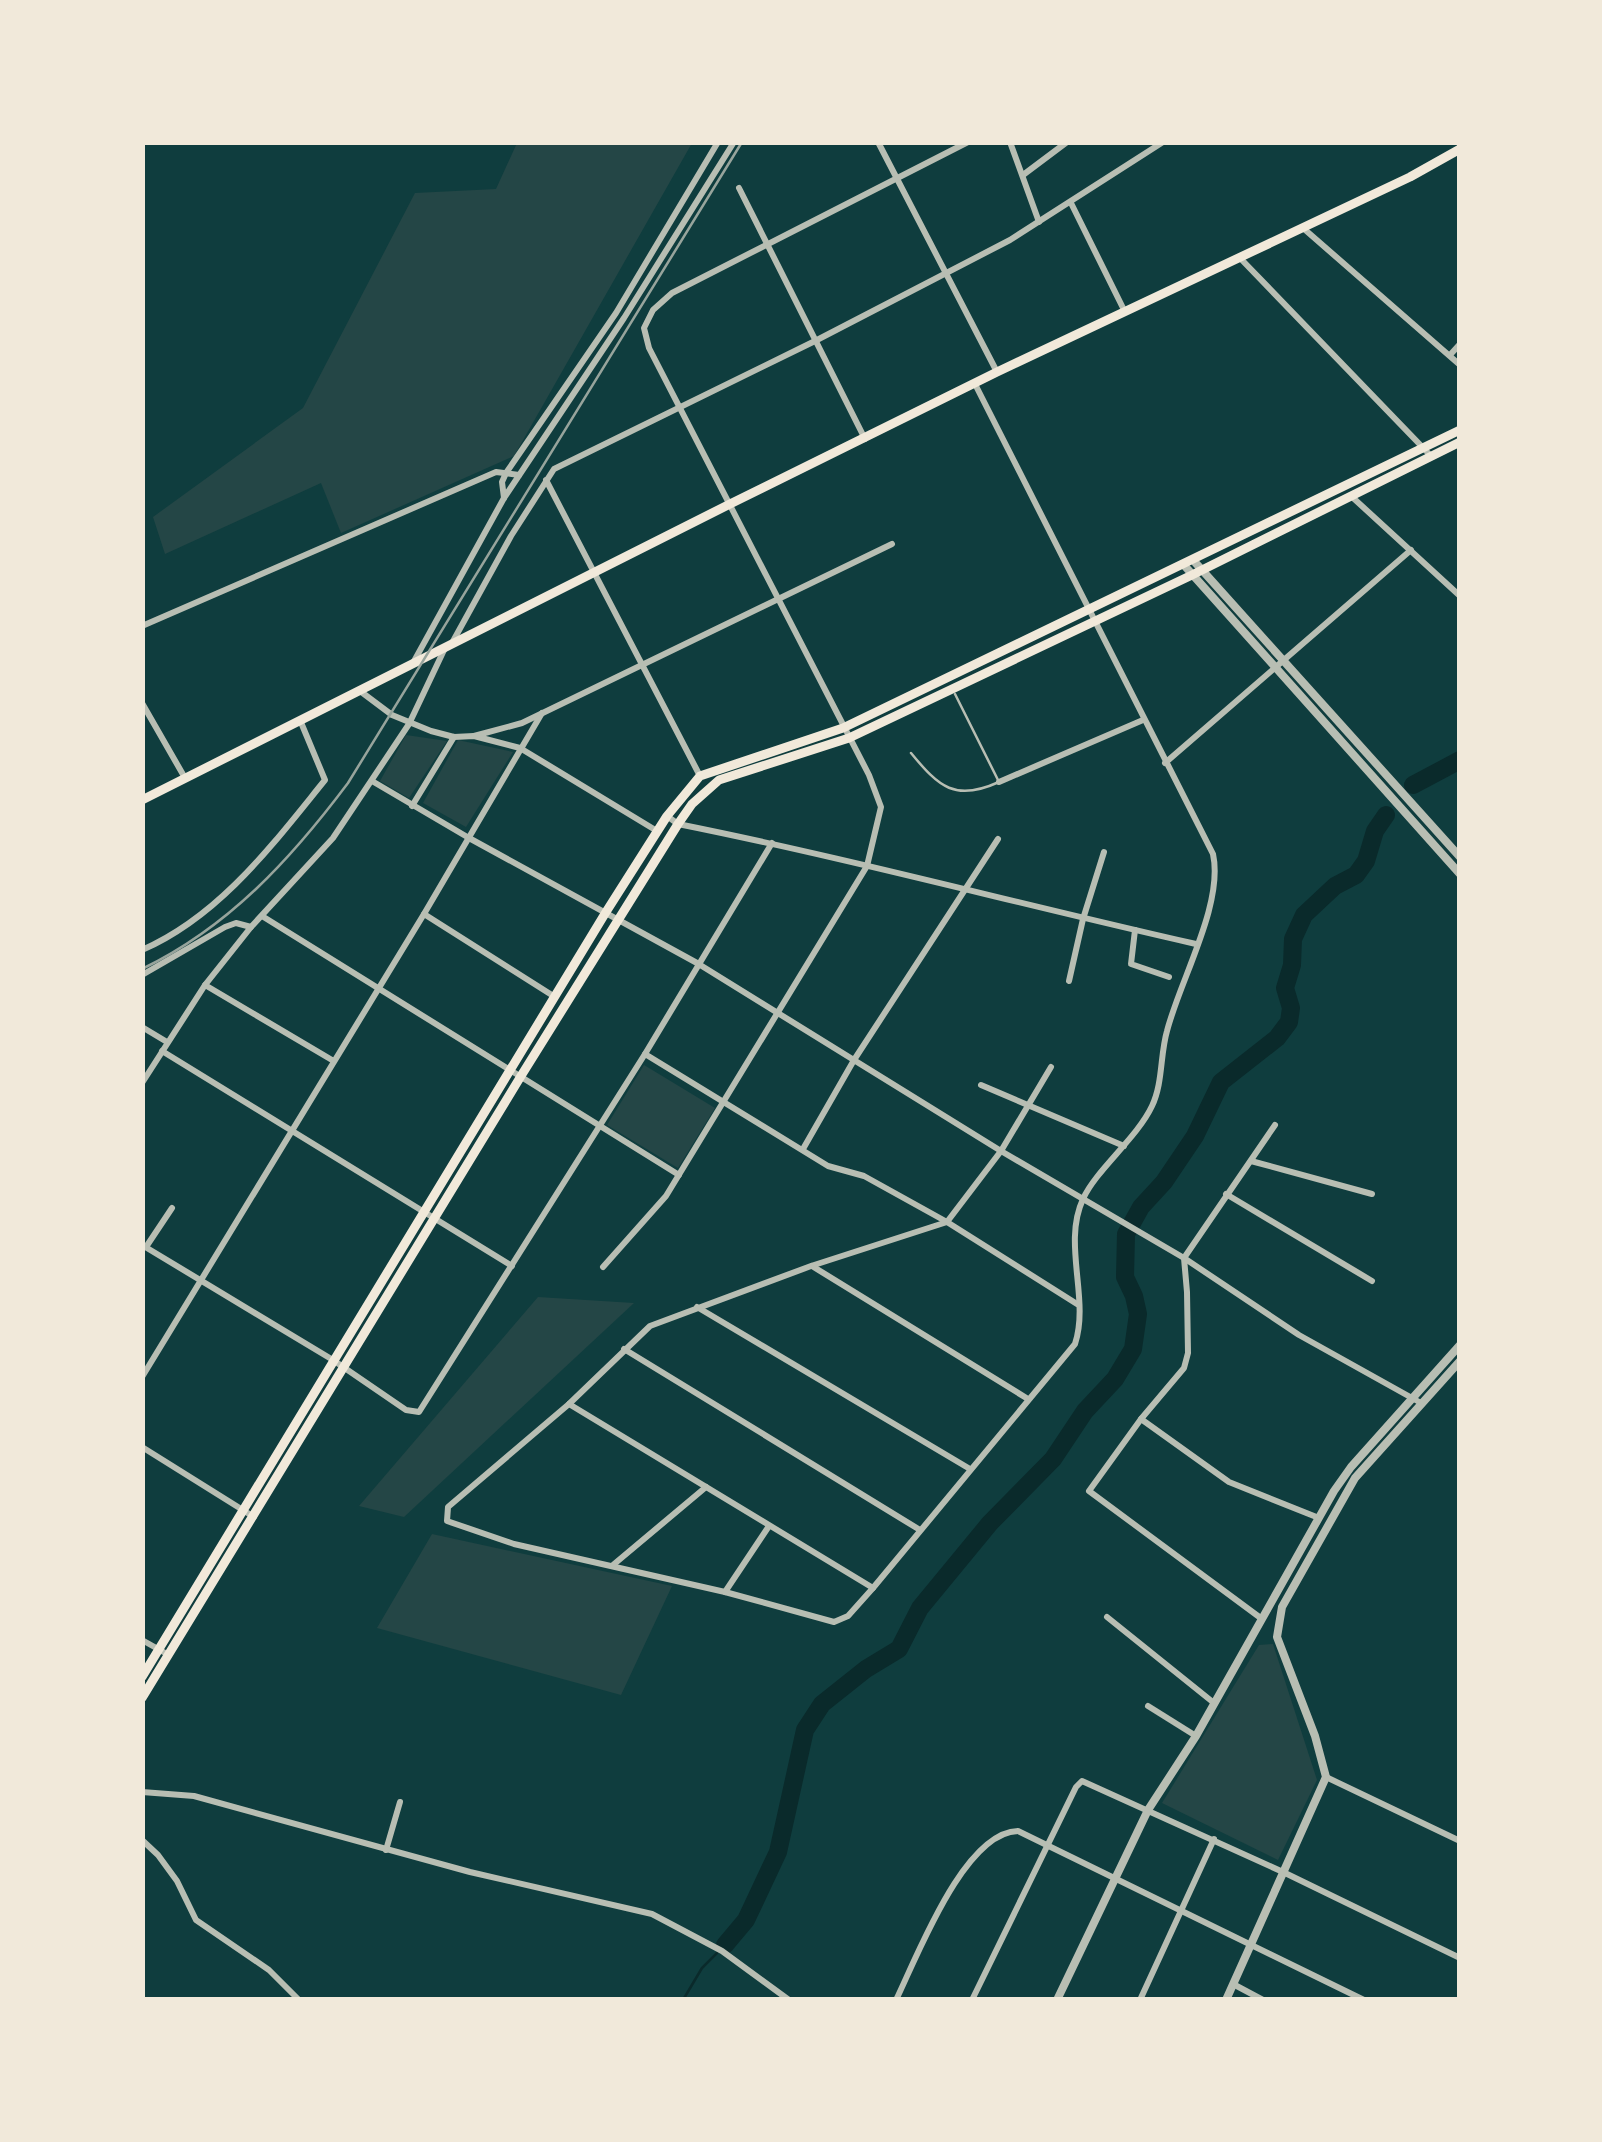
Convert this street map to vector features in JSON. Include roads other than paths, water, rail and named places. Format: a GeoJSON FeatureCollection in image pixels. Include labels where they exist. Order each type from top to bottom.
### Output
{"type":"FeatureCollection","features":[{"type":"Feature","properties":{"kind":"main road"},"geometry":{"type":"LineString","coordinates":[[142,800],[997,372],[1460,150]]}},
{"type":"Feature","properties":{"kind":"main road"},"geometry":{"type":"LineString","coordinates":[[142,1677],[254,1516],[434,1219],[606,912],[667,816],[700,776],[849,738],[1350,495],[1460,430]]}},
{"type":"Feature","properties":{"kind":"main road"},"geometry":{"type":"LineString","coordinates":[[142,1698],[163,1652],[244,1510],[424,1212],[692,804],[718,780],[843,728],[1428,451],[1460,442]]}},
{"type":"Feature","properties":{"kind":"main road"},"geometry":{"type":"LineString","coordinates":[[967,668],[973,680]]}},
{"type":"Feature","properties":{"kind":"main road"},"geometry":{"type":"LineString","coordinates":[[372,1297],[382,1304]]}},
{"type":"Feature","properties":{"kind":"street"},"geometry":{"type":"LineString","coordinates":[[504,498],[502,482],[506,472],[616,313],[718,142]]}},
{"type":"Feature","properties":{"kind":"street"},"geometry":{"type":"LineString","coordinates":[[413,663],[504,498],[734,142]]}},
{"type":"Feature","properties":{"kind":"street"},"geometry":{"type":"LineString","coordinates":[[878,142],[997,372]]}},
{"type":"Feature","properties":{"kind":"street"},"geometry":{"type":"LineString","coordinates":[[604,1267],[656,1208],[679,1175],[867,866],[880,806],[869,775],[649,348],[644,328],[653,310],[672,294],[968,142]]}},
{"type":"Feature","properties":{"kind":"street"},"geometry":{"type":"LineString","coordinates":[[1010,142],[1039,222]]}},
{"type":"Feature","properties":{"kind":"street"},"geometry":{"type":"LineString","coordinates":[[1023,175],[1067,142]]}},
{"type":"Feature","properties":{"kind":"street"},"geometry":{"type":"LineString","coordinates":[[142,1084],[204,984],[334,838],[409,724],[448,645],[546,478],[563,462],[814,342],[946,273],[1071,203],[1162,142]]}},
{"type":"Feature","properties":{"kind":"street"},"geometry":{"type":"LineString","coordinates":[[739,188],[865,438]]}},
{"type":"Feature","properties":{"kind":"street"},"geometry":{"type":"LineString","coordinates":[[1071,203],[1125,312]]}},
{"type":"Feature","properties":{"kind":"street"},"geometry":{"type":"LineString","coordinates":[[1303,228],[1460,365]]}},
{"type":"Feature","properties":{"kind":"street"},"geometry":{"type":"LineString","coordinates":[[666,230],[675,236]]}},
{"type":"Feature","properties":{"kind":"street"},"geometry":{"type":"LineString","coordinates":[[1240,258],[1428,451]]}},
{"type":"Feature","properties":{"kind":"street"},"geometry":{"type":"LineString","coordinates":[[1450,355],[1460,344]]}},
{"type":"Feature","properties":{"kind":"street"},"geometry":{"type":"LineString","coordinates":[[975,384],[1212,854],[1215,886],[1167,1028],[1152,1106],[1083,1198],[1076,1258],[1080,1330],[1074,1344],[848,1616],[826,1622],[725,1592],[514,1544],[450,1524],[445,1515],[448,1506],[569,1404],[650,1326],[811,1266],[947,1222],[1002,1151],[1051,1067]]}},
{"type":"Feature","properties":{"kind":"street"},"geometry":{"type":"LineString","coordinates":[[142,626],[496,472],[520,475]]}},
{"type":"Feature","properties":{"kind":"street"},"geometry":{"type":"LineString","coordinates":[[546,478],[700,776]]}},
{"type":"Feature","properties":{"kind":"street"},"geometry":{"type":"LineString","coordinates":[[1350,495],[1460,596]]}},
{"type":"Feature","properties":{"kind":"street"},"geometry":{"type":"LineString","coordinates":[[358,690],[409,724],[454,737],[509,729],[892,544]]}},
{"type":"Feature","properties":{"kind":"street"},"geometry":{"type":"LineString","coordinates":[[1166,764],[1411,550]]}},
{"type":"Feature","properties":{"kind":"street"},"geometry":{"type":"LineString","coordinates":[[1188,562],[1460,857]]}},
{"type":"Feature","properties":{"kind":"street"},"geometry":{"type":"LineString","coordinates":[[1197,572],[1274,667],[1460,874]]}},
{"type":"Feature","properties":{"kind":"street"},"geometry":{"type":"LineString","coordinates":[[142,703],[185,778]]}},
{"type":"Feature","properties":{"kind":"street"},"geometry":{"type":"LineString","coordinates":[[142,1377],[542,713]]}},
{"type":"Feature","properties":{"kind":"street"},"geometry":{"type":"LineString","coordinates":[[142,950],[171,937],[234,887],[325,780],[300,720]]}},
{"type":"Feature","properties":{"kind":"street"},"geometry":{"type":"LineString","coordinates":[[999,782],[1143,720]]}},
{"type":"Feature","properties":{"kind":"street"},"geometry":{"type":"LineString","coordinates":[[474,736],[520,748],[657,831]]}},
{"type":"Feature","properties":{"kind":"street"},"geometry":{"type":"LineString","coordinates":[[412,806],[454,737]]}},
{"type":"Feature","properties":{"kind":"street"},"geometry":{"type":"LineString","coordinates":[[372,781],[697,963],[1184,1258],[1299,1335],[1420,1404]]}},
{"type":"Feature","properties":{"kind":"street"},"geometry":{"type":"LineString","coordinates":[[667,816],[678,824],[964,887],[1196,944]]}},
{"type":"Feature","properties":{"kind":"street"},"geometry":{"type":"LineString","coordinates":[[802,1149],[854,1060],[998,839]]}},
{"type":"Feature","properties":{"kind":"street"},"geometry":{"type":"LineString","coordinates":[[172,1208],[144,1246],[202,1278],[416,1413],[426,1405],[772,843]]}},
{"type":"Feature","properties":{"kind":"street"},"geometry":{"type":"LineString","coordinates":[[1068,982],[1082,919],[1104,852]]}},
{"type":"Feature","properties":{"kind":"street"},"geometry":{"type":"LineString","coordinates":[[424,914],[555,998]]}},
{"type":"Feature","properties":{"kind":"street"},"geometry":{"type":"LineString","coordinates":[[262,916],[679,1175]]}},
{"type":"Feature","properties":{"kind":"street"},"geometry":{"type":"LineString","coordinates":[[142,976],[225,927],[236,923],[251,927]]}},
{"type":"Feature","properties":{"kind":"street"},"geometry":{"type":"LineString","coordinates":[[1136,930],[1131,964],[1169,977]]}},
{"type":"Feature","properties":{"kind":"street"},"geometry":{"type":"LineString","coordinates":[[204,984],[333,1060]]}},
{"type":"Feature","properties":{"kind":"street"},"geometry":{"type":"LineString","coordinates":[[142,1027],[168,1042]]}},
{"type":"Feature","properties":{"kind":"street"},"geometry":{"type":"LineString","coordinates":[[162,1051],[512,1266]]}},
{"type":"Feature","properties":{"kind":"street"},"geometry":{"type":"LineString","coordinates":[[644,1054],[828,1166],[864,1176],[947,1222],[1078,1305]]}},
{"type":"Feature","properties":{"kind":"street"},"geometry":{"type":"LineString","coordinates":[[981,1085],[1124,1146]]}},
{"type":"Feature","properties":{"kind":"street"},"geometry":{"type":"LineString","coordinates":[[1264,1620],[1089,1491],[1184,1368],[1188,1354],[1188,1292],[1184,1258],[1275,1125]]}},
{"type":"Feature","properties":{"kind":"street"},"geometry":{"type":"LineString","coordinates":[[1251,1162],[1372,1194]]}},
{"type":"Feature","properties":{"kind":"street"},"geometry":{"type":"LineString","coordinates":[[1226,1194],[1372,1281]]}},
{"type":"Feature","properties":{"kind":"street"},"geometry":{"type":"LineString","coordinates":[[811,1266],[1028,1399]]}},
{"type":"Feature","properties":{"kind":"street"},"geometry":{"type":"LineString","coordinates":[[697,1306],[970,1468]]}},
{"type":"Feature","properties":{"kind":"street"},"geometry":{"type":"LineString","coordinates":[[1226,2000],[1326,1777],[1278,1636],[1282,1607],[1319,1518],[1351,1467],[1460,1345]]}},
{"type":"Feature","properties":{"kind":"street"},"geometry":{"type":"LineString","coordinates":[[624,1349],[920,1530]]}},
{"type":"Feature","properties":{"kind":"street"},"geometry":{"type":"LineString","coordinates":[[1058,2000],[1148,1810],[1309,1548],[1355,1478],[1460,1361]]}},
{"type":"Feature","properties":{"kind":"street"},"geometry":{"type":"LineString","coordinates":[[569,1404],[873,1588]]}},
{"type":"Feature","properties":{"kind":"street"},"geometry":{"type":"LineString","coordinates":[[1141,1419],[1229,1482],[1319,1518]]}},
{"type":"Feature","properties":{"kind":"street"},"geometry":{"type":"LineString","coordinates":[[142,1447],[254,1516]]}},
{"type":"Feature","properties":{"kind":"street"},"geometry":{"type":"LineString","coordinates":[[612,1566],[706,1487]]}},
{"type":"Feature","properties":{"kind":"street"},"geometry":{"type":"LineString","coordinates":[[725,1592],[770,1526]]}},
{"type":"Feature","properties":{"kind":"street"},"geometry":{"type":"LineString","coordinates":[[1107,1618],[1214,1703]]}},
{"type":"Feature","properties":{"kind":"street"},"geometry":{"type":"LineString","coordinates":[[1256,1633],[1268,1629],[1278,1636]]}},
{"type":"Feature","properties":{"kind":"street"},"geometry":{"type":"LineString","coordinates":[[142,1640],[163,1652]]}},
{"type":"Feature","properties":{"kind":"street"},"geometry":{"type":"LineString","coordinates":[[1148,1706],[1196,1736]]}},
{"type":"Feature","properties":{"kind":"street"},"geometry":{"type":"LineString","coordinates":[[1326,1777],[1460,1841]]}},
{"type":"Feature","properties":{"kind":"street"},"geometry":{"type":"LineString","coordinates":[[972,2000],[1076,1787],[1087,1781],[1460,1958]]}},
{"type":"Feature","properties":{"kind":"street"},"geometry":{"type":"LineString","coordinates":[[142,1792],[194,1796],[386,1850],[652,1914],[722,1951],[788,1999]]}},
{"type":"Feature","properties":{"kind":"street"},"geometry":{"type":"LineString","coordinates":[[386,1850],[400,1802]]}},
{"type":"Feature","properties":{"kind":"street"},"geometry":{"type":"LineString","coordinates":[[896,2000],[960,1876],[994,1839],[1018,1830],[1364,2000]]}},
{"type":"Feature","properties":{"kind":"street"},"geometry":{"type":"LineString","coordinates":[[142,1840],[177,1882],[196,1920],[269,1970],[299,2000]]}},
{"type":"Feature","properties":{"kind":"street"},"geometry":{"type":"LineString","coordinates":[[1140,2000],[1214,1840]]}},
{"type":"Feature","properties":{"kind":"street"},"geometry":{"type":"LineString","coordinates":[[1233,1984],[1263,2000]]}},
{"type":"Feature","properties":{"kind":"lane"},"geometry":{"type":"LineString","coordinates":[[911,754],[946,789],[974,792],[999,782],[953,690]]}},
{"type":"Feature","properties":{"kind":"waterway"},"geometry":{"type":"LineString","coordinates":[[1413,785],[1460,760]]}},
{"type":"Feature","properties":{"kind":"waterway"},"geometry":{"type":"LineString","coordinates":[[725,1945],[746,1920],[778,1852],[805,1730],[822,1704],[899,1649],[920,1608],[990,1523],[1053,1459],[1085,1411],[1115,1379],[1133,1349],[1138,1314],[1125,1277],[1126,1234],[1141,1207],[1164,1182],[1195,1136],[1221,1082],[1277,1038],[1289,1022],[1291,1008],[1285,988],[1292,965],[1293,939],[1304,915],[1335,886],[1356,875],[1386,815]]}},
{"type":"Feature","properties":{"kind":"waterway"},"geometry":{"type":"LineString","coordinates":[[683,2000],[702,1968],[717,1953]]}},
{"type":"Feature","properties":{"kind":"tram line"},"geometry":{"type":"LineString","coordinates":[[142,969],[203,933],[256,889],[348,783],[742,142]]}}]}
